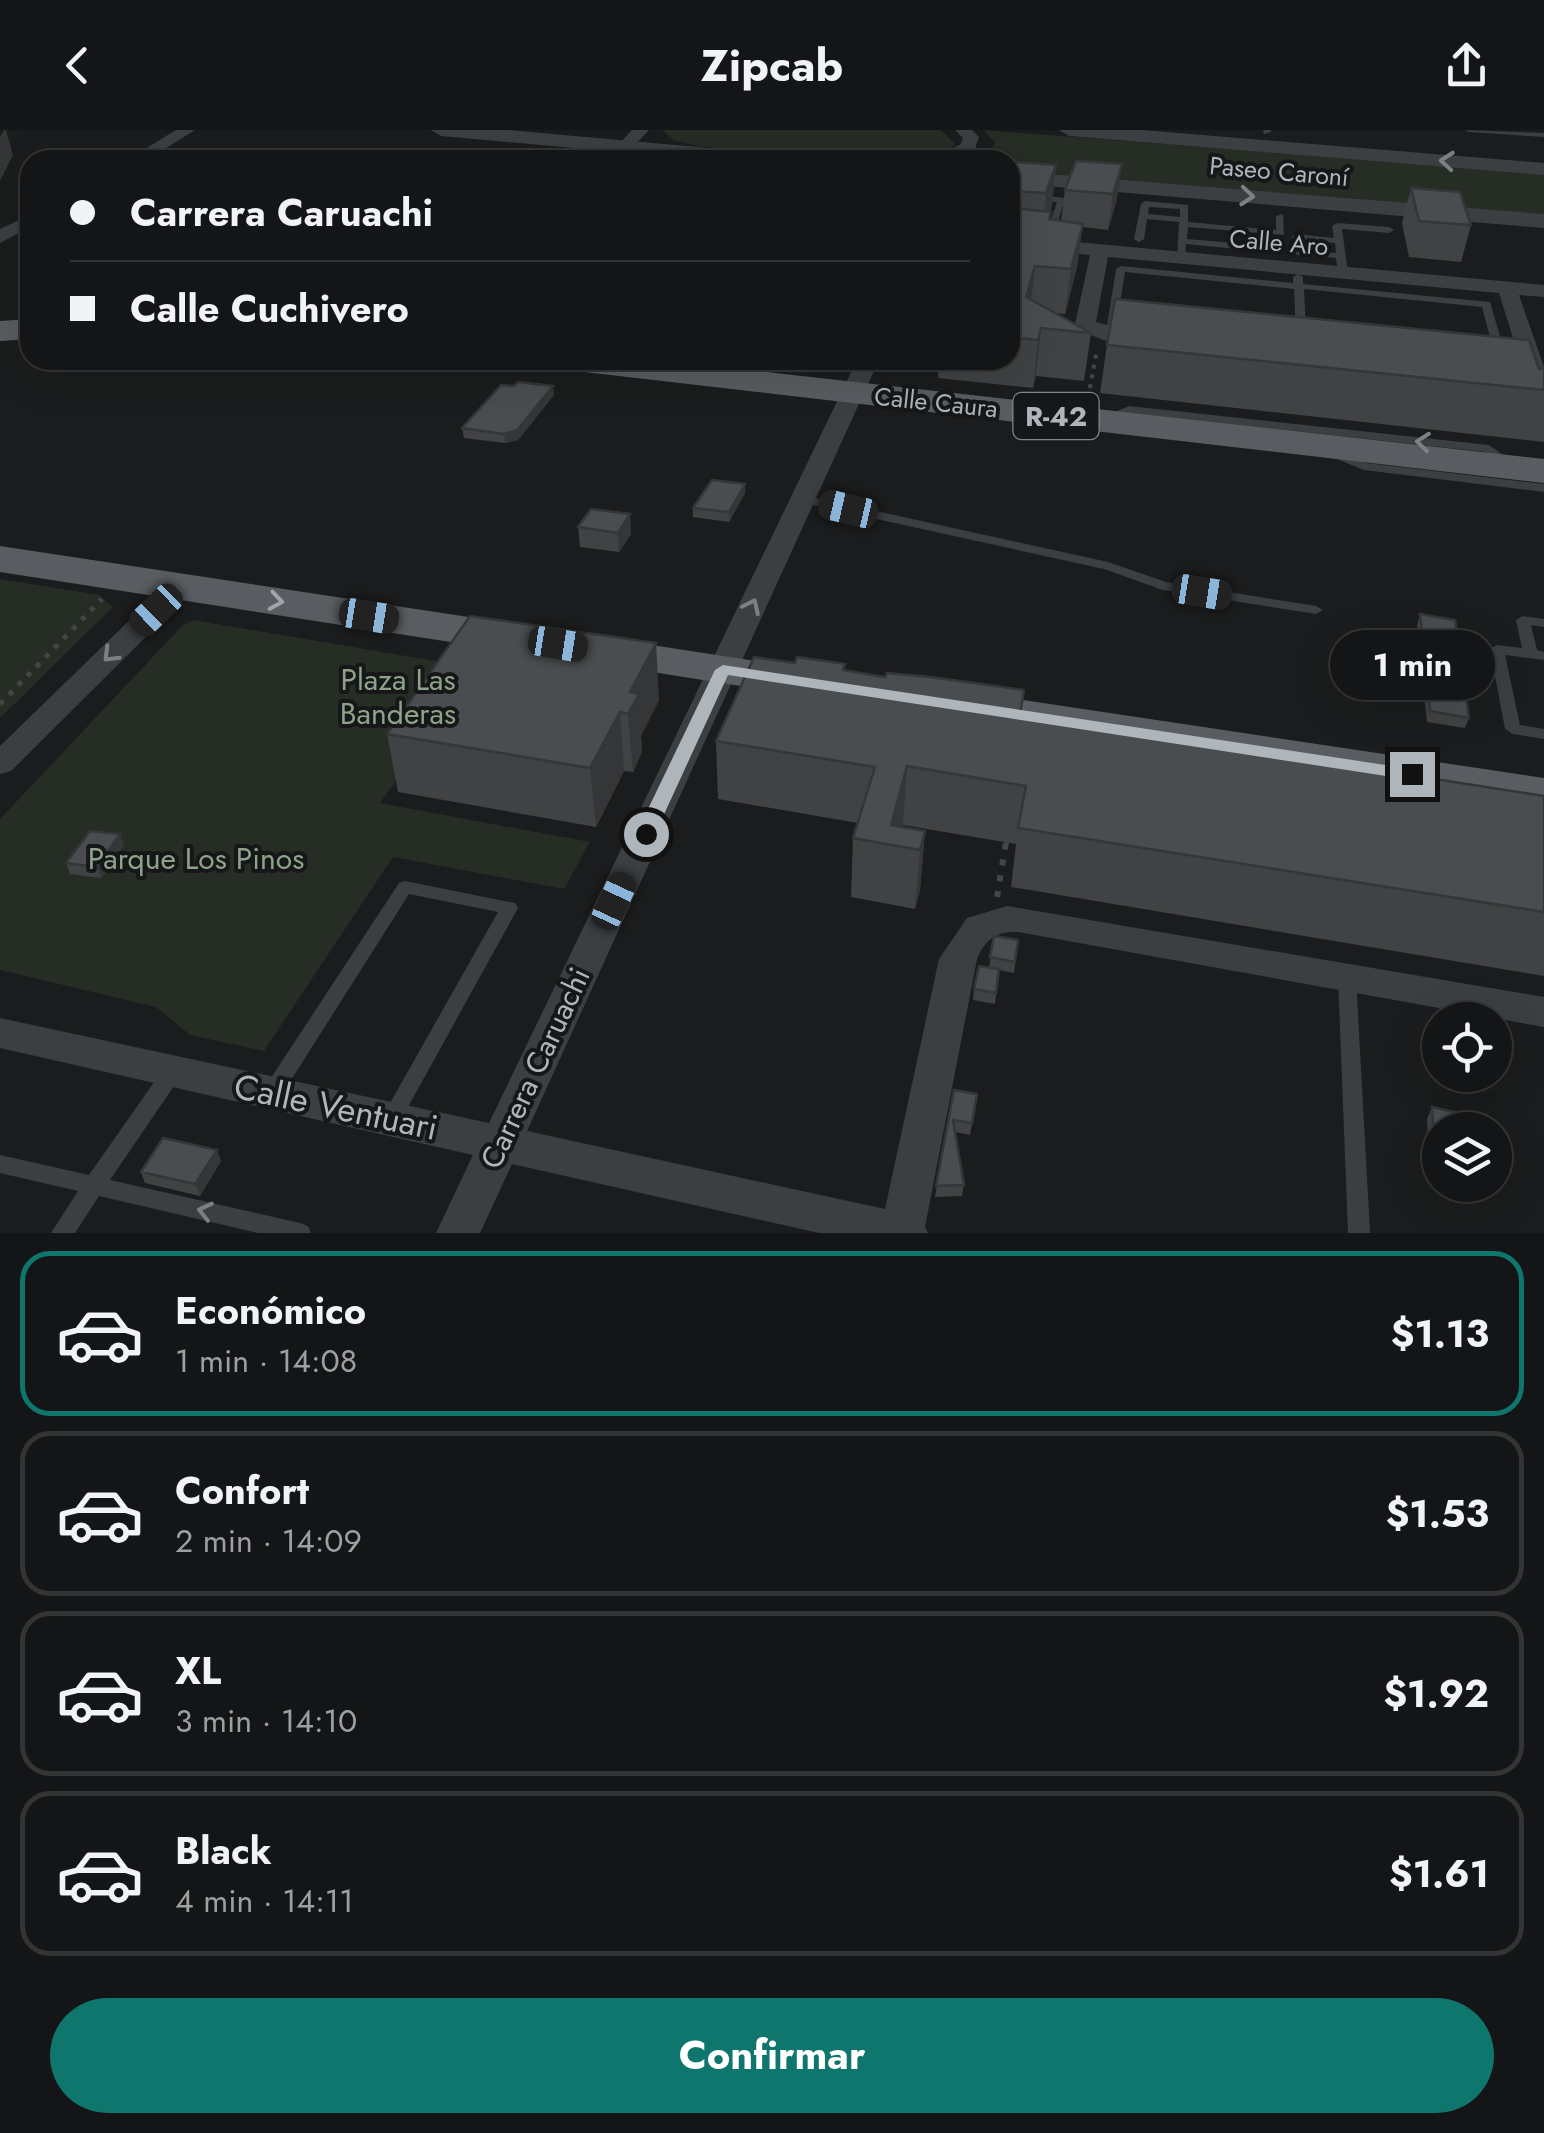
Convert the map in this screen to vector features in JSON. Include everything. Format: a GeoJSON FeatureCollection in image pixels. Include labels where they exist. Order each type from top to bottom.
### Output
{"type":"FeatureCollection","features":[{"type":"Feature","properties":{"kind":"main road","name":"Calle Caura"},"geometry":{"type":"LineString","coordinates":[[751,370],[861,376],[1092,420],[1534,476]]}},
{"type":"Feature","properties":{"kind":"main road"},"geometry":{"type":"LineString","coordinates":[[0,559],[845,688]]}},
{"type":"Feature","properties":{"kind":"main road"},"geometry":{"type":"LineString","coordinates":[[974,708],[1124,739],[1460,792],[1544,794]]}},
{"type":"Feature","properties":{"kind":"street"},"geometry":{"type":"LineString","coordinates":[[152,150],[187,130]]}},
{"type":"Feature","properties":{"kind":"street"},"geometry":{"type":"LineString","coordinates":[[441,130],[588,150]]}},
{"type":"Feature","properties":{"kind":"street"},"geometry":{"type":"LineString","coordinates":[[622,150],[642,130]]}},
{"type":"Feature","properties":{"kind":"street"},"geometry":{"type":"LineString","coordinates":[[651,130],[671,143],[702,150]]}},
{"type":"Feature","properties":{"kind":"street","name":"Paseo Caroní"},"geometry":{"type":"LineString","coordinates":[[1069,130],[1221,136],[1544,169]]}},
{"type":"Feature","properties":{"kind":"street","name":"Paseo Caroní"},"geometry":{"type":"LineString","coordinates":[[1020,178],[1544,220]]}},
{"type":"Feature","properties":{"kind":"street","name":"Calle Aro"},"geometry":{"type":"LineString","coordinates":[[1020,243],[1100,250],[1181,249],[1298,269],[1342,264],[1544,292]]}},
{"type":"Feature","properties":{"kind":"street"},"geometry":{"type":"LineString","coordinates":[[1100,250],[1085,324],[1104,334],[1524,376],[1533,369],[1507,288]]}},
{"type":"Feature","properties":{"kind":"street","name":"Carrera Caruachi"},"geometry":{"type":"LineString","coordinates":[[458,1233],[861,376]]}},
{"type":"Feature","properties":{"kind":"street"},"geometry":{"type":"LineString","coordinates":[[0,764],[180,587]]}},
{"type":"Feature","properties":{"kind":"street"},"geometry":{"type":"LineString","coordinates":[[904,1233],[958,960],[975,929],[994,920],[1018,918],[1544,1012]]}},
{"type":"Feature","properties":{"kind":"street","name":"Calle Ventuari"},"geometry":{"type":"LineString","coordinates":[[0,1032],[904,1233]]}},
{"type":"Feature","properties":{"kind":"lane"},"geometry":{"type":"LineString","coordinates":[[1468,130],[1544,136]]}},
{"type":"Feature","properties":{"kind":"lane"},"geometry":{"type":"LineString","coordinates":[[1020,196],[1062,200],[1046,246]]}},
{"type":"Feature","properties":{"kind":"lane"},"geometry":{"type":"LineString","coordinates":[[1139,239],[1145,204],[1185,208],[1181,249],[1280,250]]}},
{"type":"Feature","properties":{"kind":"lane"},"geometry":{"type":"LineString","coordinates":[[1183,222],[1281,233],[1280,216]]}},
{"type":"Feature","properties":{"kind":"lane"},"geometry":{"type":"LineString","coordinates":[[1342,264],[1337,226],[1389,230]]}},
{"type":"Feature","properties":{"kind":"lane"},"geometry":{"type":"LineString","coordinates":[[1296,237],[1339,241]]}},
{"type":"Feature","properties":{"kind":"lane"},"geometry":{"type":"LineString","coordinates":[[1121,269],[1298,269],[1486,304],[1504,364],[1111,324],[1121,269]]}},
{"type":"Feature","properties":{"kind":"lane"},"geometry":{"type":"LineString","coordinates":[[1298,269],[1302,343]]}},
{"type":"Feature","properties":{"kind":"lane"},"geometry":{"type":"LineString","coordinates":[[1092,420],[1129,408],[1489,449],[1534,476]]}},
{"type":"Feature","properties":{"kind":"lane"},"geometry":{"type":"LineString","coordinates":[[803,499],[1108,566],[1163,586],[1316,610]]}},
{"type":"Feature","properties":{"kind":"lane"},"geometry":{"type":"LineString","coordinates":[[1537,655],[1523,620],[1544,623]]}},
{"type":"Feature","properties":{"kind":"lane"},"geometry":{"type":"LineString","coordinates":[[1537,655],[1497,649],[1513,729],[1544,734]]}},
{"type":"Feature","properties":{"kind":"lane"},"geometry":{"type":"LineString","coordinates":[[272,1093],[404,886],[509,908],[390,1119]]}},
{"type":"Feature","properties":{"kind":"lane"},"geometry":{"type":"LineString","coordinates":[[1347,977],[1359,1233]]}},
{"type":"Feature","properties":{"kind":"lane"},"geometry":{"type":"LineString","coordinates":[[62,1233],[173,1071]]}},
{"type":"Feature","properties":{"kind":"lane"},"geometry":{"type":"LineString","coordinates":[[0,1164],[300,1233]]}},
{"type":"Feature","properties":{"kind":"path"},"geometry":{"type":"LineString","coordinates":[[1092,420],[1104,334]]}},
{"type":"Feature","properties":{"kind":"path"},"geometry":{"type":"LineString","coordinates":[[0,704],[104,596]]}},
{"type":"Feature","properties":{"kind":"path"},"geometry":{"type":"LineString","coordinates":[[994,920],[1010,824]]}},
{"type":"Feature","properties":{"kind":"green space"},"geometry":{"type":"Polygon","coordinates":[[[662,130],[941,130],[955,144],[944,150],[736,150],[675,141],[662,130]]]}},
{"type":"Feature","properties":{"kind":"green space"},"geometry":{"type":"Polygon","coordinates":[[[983,130],[1544,173],[1544,217],[1020,173],[1020,150],[991,150],[995,142],[983,130]]]}},
{"type":"Feature","properties":{"kind":"green space"},"geometry":{"type":"Polygon","coordinates":[[[0,579],[99,595],[113,607],[0,718],[0,579]]]}},
{"type":"Feature","properties":{"kind":"green space","name":"Parque Los Pinos"},"geometry":{"type":"Polygon","coordinates":[[[193,620],[477,668],[380,803],[590,842],[564,889],[393,857],[264,1051],[190,1035],[156,1007],[0,970],[0,819],[182,626],[193,620]]]}},
{"type":"Feature","properties":{"kind":"building"},"geometry":{"type":"Polygon","coordinates":[[[1076,161],[1122,164],[1113,194],[1065,190],[1076,161]]]}},
{"type":"Feature","properties":{"kind":"building"},"geometry":{"type":"Polygon","coordinates":[[[1020,163],[1056,165],[1046,193],[1020,192],[1020,163]]]}},
{"type":"Feature","properties":{"kind":"building"},"geometry":{"type":"Polygon","coordinates":[[[1411,188],[1460,192],[1471,225],[1419,221],[1411,188]]]}},
{"type":"Feature","properties":{"kind":"building"},"geometry":{"type":"Polygon","coordinates":[[[1020,209],[1051,212],[1049,219],[1083,224],[1071,269],[1035,266],[1026,297],[1091,333],[1041,328],[1038,340],[1020,338],[1020,209]]]}},
{"type":"Feature","properties":{"kind":"building"},"geometry":{"type":"Polygon","coordinates":[[[1115,299],[1529,340],[1539,369],[1544,367],[1544,390],[1107,345],[1115,299]]]}},
{"type":"Feature","properties":{"kind":"building"},"geometry":{"type":"Polygon","coordinates":[[[518,382],[553,386],[517,430],[504,434],[462,428],[501,385],[514,386],[518,382]]]}},
{"type":"Feature","properties":{"kind":"building"},"geometry":{"type":"Polygon","coordinates":[[[712,480],[745,484],[729,512],[693,508],[712,480]]]}},
{"type":"Feature","properties":{"kind":"building"},"geometry":{"type":"Polygon","coordinates":[[[591,509],[630,514],[618,533],[578,527],[591,509]]]}},
{"type":"Feature","properties":{"kind":"building"},"geometry":{"type":"Polygon","coordinates":[[[1420,614],[1455,620],[1469,718],[1430,711],[1420,614]]]}},
{"type":"Feature","properties":{"kind":"building"},"geometry":{"type":"Polygon","coordinates":[[[470,616],[656,643],[630,692],[639,694],[628,714],[620,712],[590,768],[387,734],[470,616]]]}},
{"type":"Feature","properties":{"kind":"building"},"geometry":{"type":"Polygon","coordinates":[[[754,657],[795,663],[797,657],[845,664],[843,670],[885,677],[887,673],[931,677],[1024,690],[1020,714],[1544,796],[1544,912],[1018,828],[1026,786],[907,766],[891,825],[925,831],[920,850],[853,838],[875,767],[716,741],[754,657]]]}},
{"type":"Feature","properties":{"kind":"building"},"geometry":{"type":"Polygon","coordinates":[[[90,831],[120,834],[97,867],[66,863],[90,831]]]}},
{"type":"Feature","properties":{"kind":"building"},"geometry":{"type":"Polygon","coordinates":[[[994,936],[1018,940],[1015,962],[990,957],[994,936]]]}},
{"type":"Feature","properties":{"kind":"building"},"geometry":{"type":"Polygon","coordinates":[[[979,966],[999,969],[996,993],[974,989],[979,966]]]}},
{"type":"Feature","properties":{"kind":"building"},"geometry":{"type":"Polygon","coordinates":[[[954,1090],[977,1094],[972,1123],[953,1120],[964,1185],[936,1186],[954,1090]]]}},
{"type":"Feature","properties":{"kind":"building"},"geometry":{"type":"Polygon","coordinates":[[[163,1138],[217,1150],[195,1184],[141,1172],[163,1138]]]}},
{"type":"Feature","properties":{"kind":"route"},"geometry":{"type":"LineString","coordinates":[[646,834],[723,670],[1412,774]]}},
{"type":"Feature","properties":{"kind":"park label","name":"Plaza Las Banderas"},"geometry":{"type":"Point","coordinates":[398,696]}}]}
